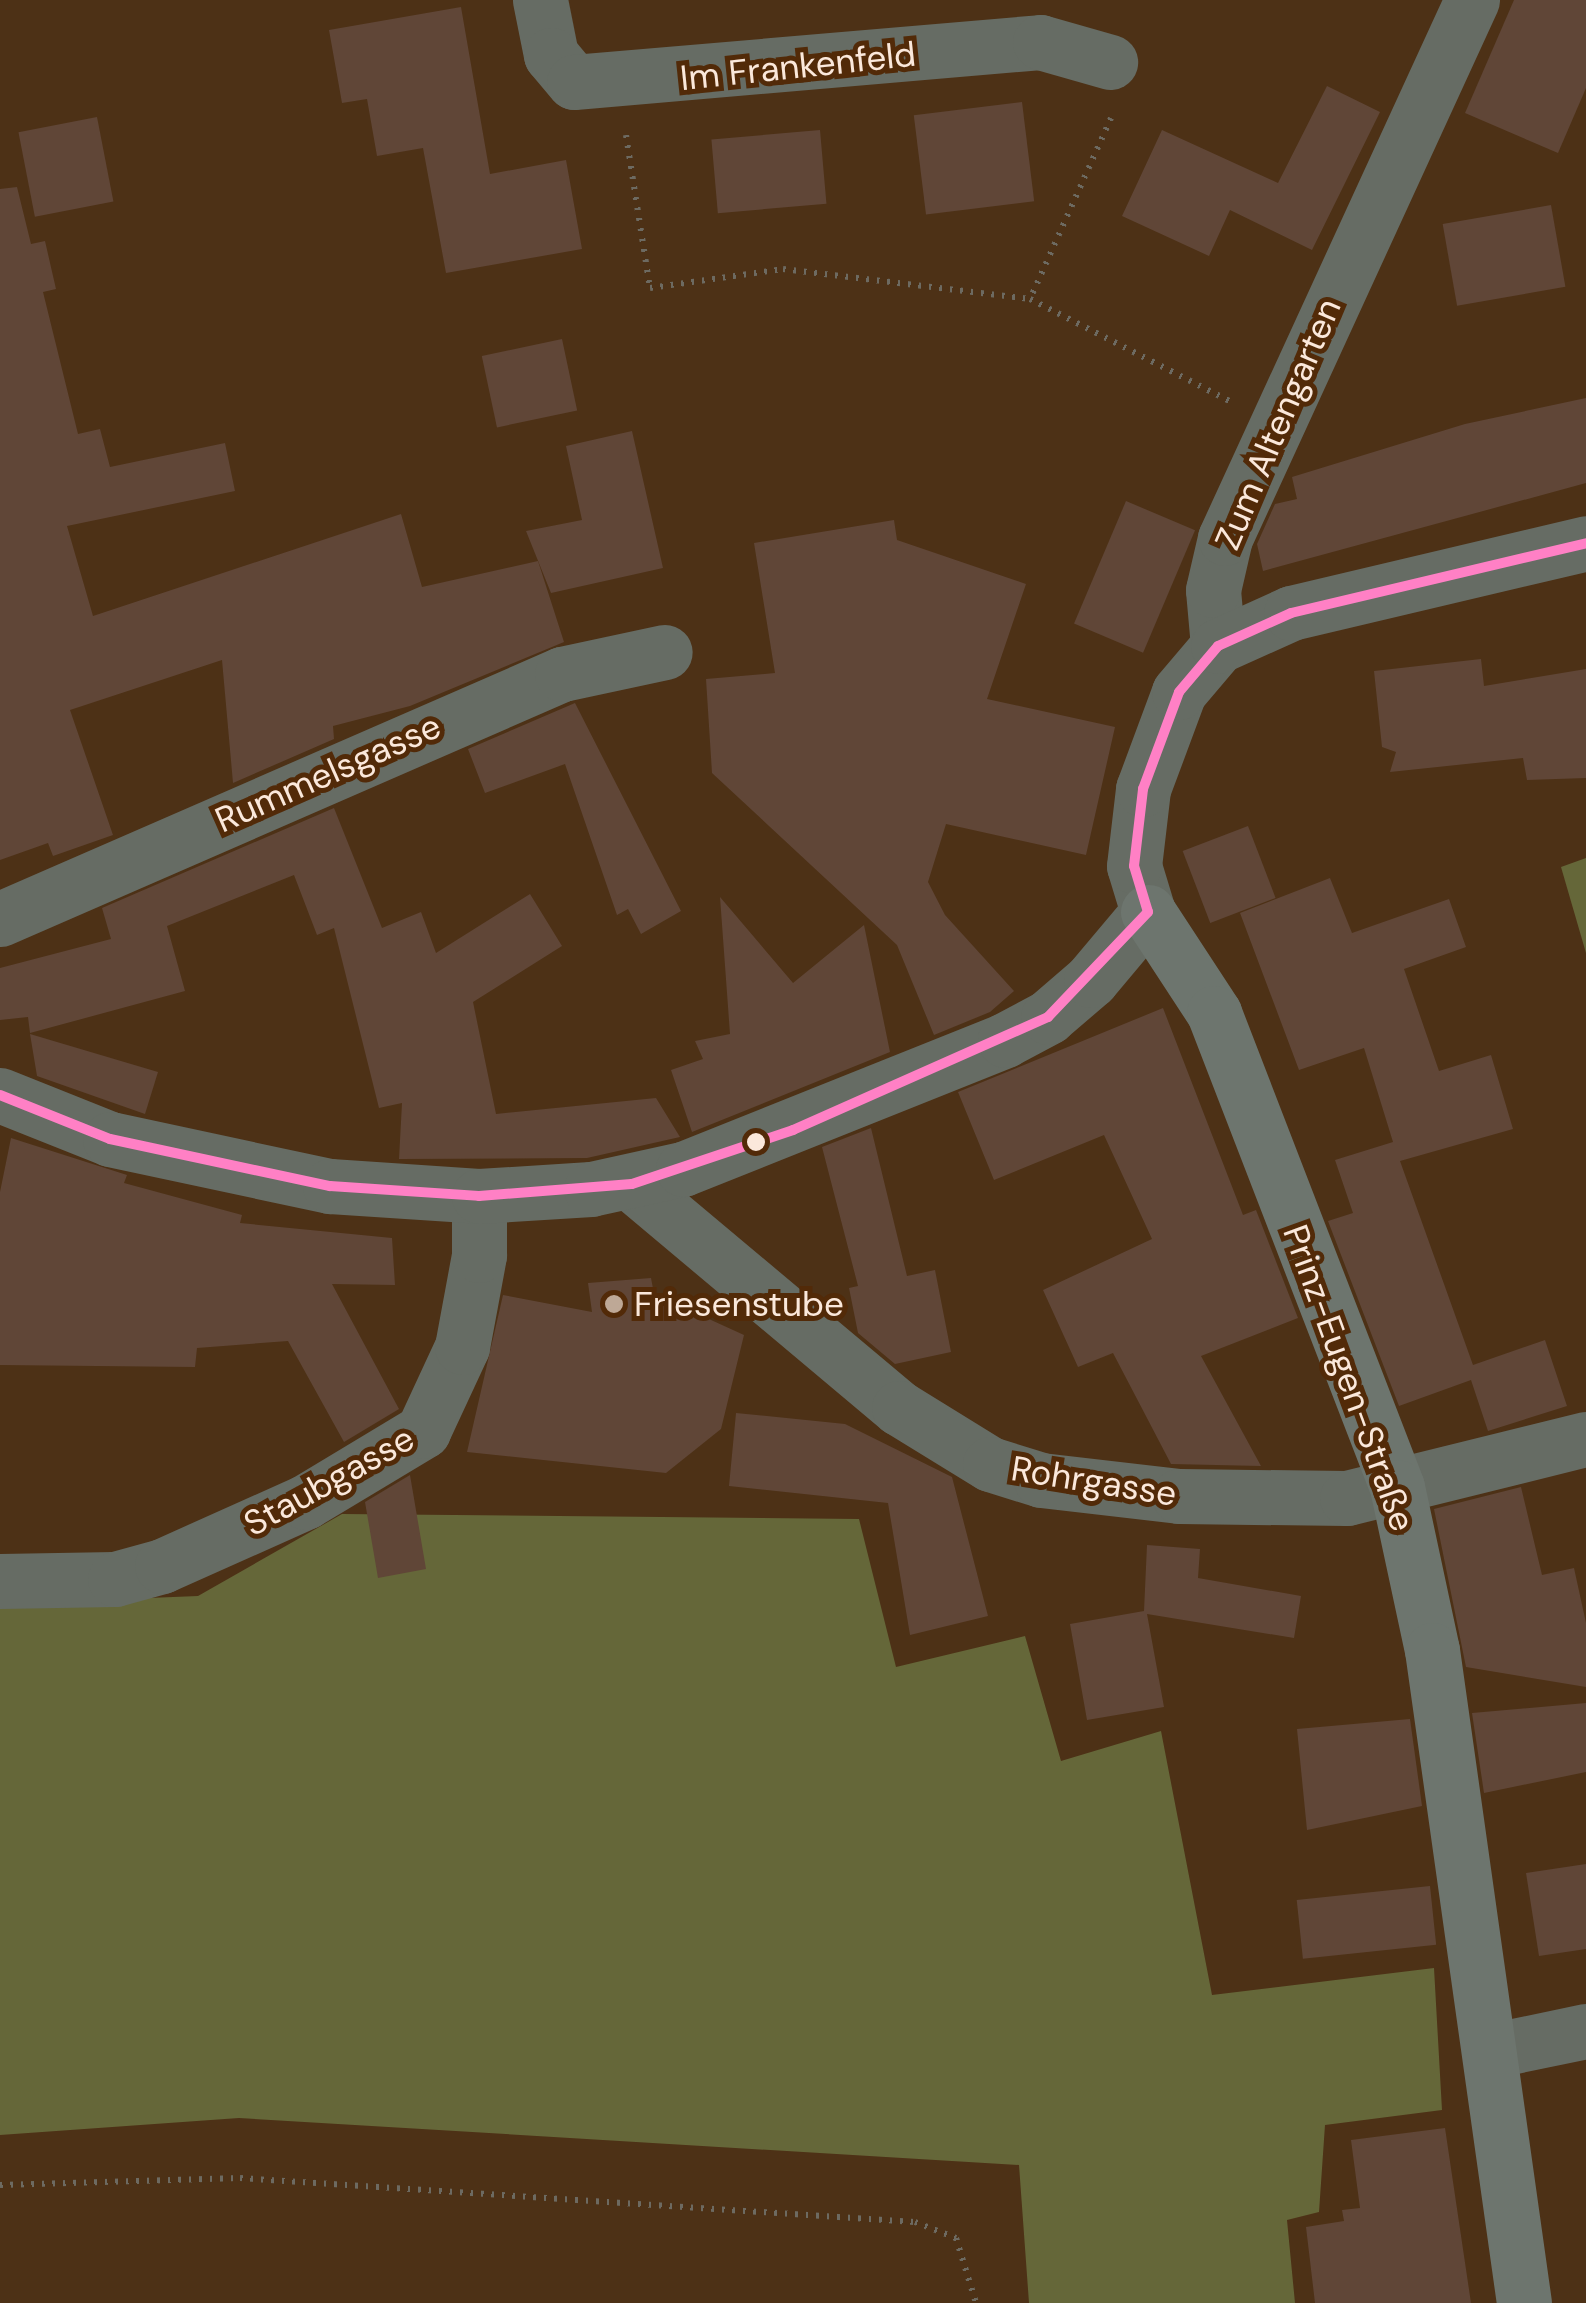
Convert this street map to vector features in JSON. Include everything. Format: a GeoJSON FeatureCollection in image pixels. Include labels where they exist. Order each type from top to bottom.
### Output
{"type":"FeatureCollection","features":[{"type":"Feature","properties":{"kind":"main road","name":"Prinz-Eugen-Straße"},"geometry":{"type":"LineString","coordinates":[[1148,912],[1214,1013],[1397,1488],[1432,1650],[1524,2303]]}},
{"type":"Feature","properties":{"kind":"street","name":"Im Frankenfeld"},"geometry":{"type":"LineString","coordinates":[[540,0],[560,69],[574,82],[618,84],[1040,42],[1110,62]]}},
{"type":"Feature","properties":{"kind":"street","name":"Zum Altengarten"},"geometry":{"type":"LineString","coordinates":[[1218,646],[1213,590],[1224,538],[1472,0]]}},
{"type":"Feature","properties":{"kind":"street"},"geometry":{"type":"LineString","coordinates":[[0,1095],[75,1128],[255,1173],[479,1196],[632,1184],[793,1130],[1048,1018],[1148,912],[1134,866],[1140,802],[1179,692],[1218,646],[1291,613],[1586,542]]}},
{"type":"Feature","properties":{"kind":"street","name":"Rummelsgasse"},"geometry":{"type":"LineString","coordinates":[[0,918],[562,674],[664,652]]}},
{"type":"Feature","properties":{"kind":"street","name":"Rohrgasse"},"geometry":{"type":"LineString","coordinates":[[632,1184],[899,1408],[990,1464],[1041,1480],[1179,1496],[1347,1498],[1586,1439]]}},
{"type":"Feature","properties":{"kind":"street","name":"Staubgasse"},"geometry":{"type":"LineString","coordinates":[[0,1581],[115,1580],[162,1566],[305,1502],[422,1432],[462,1347],[479,1255],[479,1196]]}},
{"type":"Feature","properties":{"kind":"street"},"geometry":{"type":"LineString","coordinates":[[1490,2051],[1586,2032]]}},
{"type":"Feature","properties":{"kind":"path"},"geometry":{"type":"LineString","coordinates":[[1030,299],[1112,117],[1110,62]]}},
{"type":"Feature","properties":{"kind":"path"},"geometry":{"type":"LineString","coordinates":[[618,84],[650,288],[784,270],[1030,299],[1218,398]]}},
{"type":"Feature","properties":{"kind":"path"},"geometry":{"type":"LineString","coordinates":[[0,2185],[240,2178],[915,2222],[956,2238],[976,2303]]}},
{"type":"Feature","properties":{"kind":"green space"},"geometry":{"type":"Polygon","coordinates":[[[1586,858],[1586,953],[1561,867],[1586,858]]]}},
{"type":"Feature","properties":{"kind":"green space"},"geometry":{"type":"Polygon","coordinates":[[[342,1514],[859,1519],[896,1667],[1025,1636],[1061,1761],[1161,1731],[1212,1995],[1434,1968],[1442,2110],[1325,2125],[1319,2212],[1287,2220],[1295,2303],[1029,2303],[1019,2165],[239,2118],[0,2135],[0,1604],[198,1596],[342,1514]]]}},
{"type":"Feature","properties":{"kind":"building"},"geometry":{"type":"Polygon","coordinates":[[[1514,0],[1586,0],[1586,88],[1558,153],[1465,113],[1514,0]]]}},
{"type":"Feature","properties":{"kind":"building"},"geometry":{"type":"Polygon","coordinates":[[[461,7],[490,174],[566,160],[582,249],[446,273],[423,148],[377,156],[367,99],[342,103],[329,30],[461,7]]]}},
{"type":"Feature","properties":{"kind":"building"},"geometry":{"type":"Polygon","coordinates":[[[1327,86],[1380,112],[1312,250],[1230,210],[1209,256],[1122,216],[1162,130],[1278,183],[1327,86]]]}},
{"type":"Feature","properties":{"kind":"building"},"geometry":{"type":"Polygon","coordinates":[[[1022,102],[1034,201],[926,215],[914,115],[1022,102]]]}},
{"type":"Feature","properties":{"kind":"building"},"geometry":{"type":"Polygon","coordinates":[[[97,117],[113,201],[35,217],[18,132],[97,117]]]}},
{"type":"Feature","properties":{"kind":"building"},"geometry":{"type":"Polygon","coordinates":[[[820,130],[826,204],[718,213],[711,139],[820,130]]]}},
{"type":"Feature","properties":{"kind":"building"},"geometry":{"type":"Polygon","coordinates":[[[17,187],[31,244],[45,241],[56,289],[43,292],[78,434],[100,429],[110,467],[225,443],[235,491],[67,526],[93,616],[401,514],[422,587],[538,561],[564,642],[410,706],[333,726],[334,739],[233,783],[222,660],[70,710],[113,835],[53,856],[48,843],[0,860],[0,189],[17,187]]]}},
{"type":"Feature","properties":{"kind":"building"},"geometry":{"type":"Polygon","coordinates":[[[1551,205],[1565,287],[1457,306],[1443,224],[1551,205]]]}},
{"type":"Feature","properties":{"kind":"building"},"geometry":{"type":"Polygon","coordinates":[[[562,339],[577,410],[497,427],[482,356],[562,339]]]}},
{"type":"Feature","properties":{"kind":"building"},"geometry":{"type":"Polygon","coordinates":[[[1586,398],[1586,483],[1263,571],[1257,544],[1275,504],[1297,499],[1292,477],[1465,424],[1586,398]]]}},
{"type":"Feature","properties":{"kind":"building"},"geometry":{"type":"Polygon","coordinates":[[[632,431],[663,568],[551,593],[526,531],[582,520],[566,446],[632,431]]]}},
{"type":"Feature","properties":{"kind":"building"},"geometry":{"type":"Polygon","coordinates":[[[1126,501],[1195,530],[1143,653],[1074,623],[1126,501]]]}},
{"type":"Feature","properties":{"kind":"building"},"geometry":{"type":"Polygon","coordinates":[[[894,520],[897,540],[1026,584],[987,699],[1115,727],[1086,855],[946,824],[928,882],[945,915],[1014,991],[990,1012],[934,1035],[897,945],[712,773],[706,679],[775,673],[754,543],[894,520]]]}},
{"type":"Feature","properties":{"kind":"building"},"geometry":{"type":"Polygon","coordinates":[[[1481,659],[1484,686],[1586,669],[1586,778],[1527,780],[1523,758],[1390,772],[1396,752],[1382,747],[1374,671],[1481,659]]]}},
{"type":"Feature","properties":{"kind":"building"},"geometry":{"type":"Polygon","coordinates":[[[575,703],[681,911],[641,934],[628,909],[617,915],[565,764],[485,793],[468,749],[575,703]]]}},
{"type":"Feature","properties":{"kind":"building"},"geometry":{"type":"Polygon","coordinates":[[[334,808],[382,928],[421,912],[436,953],[530,894],[562,946],[473,1002],[496,1114],[656,1098],[680,1137],[587,1158],[399,1159],[402,1103],[379,1108],[334,928],[317,935],[294,875],[167,926],[185,991],[30,1033],[28,1017],[0,1020],[0,968],[111,939],[102,908],[334,808]]]}},
{"type":"Feature","properties":{"kind":"building"},"geometry":{"type":"Polygon","coordinates":[[[1248,826],[1276,898],[1210,923],[1183,851],[1248,826]]]}},
{"type":"Feature","properties":{"kind":"building"},"geometry":{"type":"Polygon","coordinates":[[[1330,878],[1352,933],[1449,899],[1466,947],[1404,969],[1439,1071],[1491,1055],[1513,1129],[1400,1161],[1473,1365],[1545,1340],[1567,1406],[1488,1431],[1471,1380],[1399,1406],[1328,1221],[1353,1213],[1335,1160],[1393,1142],[1364,1048],[1299,1070],[1240,913],[1330,878]]]}},
{"type":"Feature","properties":{"kind":"building"},"geometry":{"type":"Polygon","coordinates":[[[720,897],[793,983],[864,925],[890,1052],[692,1132],[671,1070],[703,1059],[695,1041],[730,1034],[720,897]]]}},
{"type":"Feature","properties":{"kind":"building"},"geometry":{"type":"Polygon","coordinates":[[[1163,1008],[1243,1215],[1256,1210],[1298,1318],[1201,1356],[1261,1466],[1171,1464],[1113,1353],[1078,1367],[1043,1290],[1152,1239],[1104,1135],[994,1180],[958,1092],[1163,1008]]]}},
{"type":"Feature","properties":{"kind":"building"},"geometry":{"type":"Polygon","coordinates":[[[30,1034],[158,1072],[145,1114],[37,1076],[30,1034]]]}},
{"type":"Feature","properties":{"kind":"building"},"geometry":{"type":"Polygon","coordinates":[[[871,1128],[907,1276],[935,1270],[951,1352],[895,1364],[858,1333],[849,1288],[858,1286],[822,1147],[871,1128]]]}},
{"type":"Feature","properties":{"kind":"building"},"geometry":{"type":"Polygon","coordinates":[[[11,1138],[127,1175],[124,1183],[242,1215],[240,1223],[392,1238],[395,1285],[332,1284],[399,1409],[344,1442],[288,1341],[197,1348],[195,1367],[0,1365],[0,1192],[11,1138]]]}},
{"type":"Feature","properties":{"kind":"building"},"geometry":{"type":"Polygon","coordinates":[[[651,1278],[654,1294],[744,1335],[721,1429],[666,1473],[467,1452],[503,1295],[592,1312],[588,1283],[651,1278]]]}},
{"type":"Feature","properties":{"kind":"building"},"geometry":{"type":"Polygon","coordinates":[[[736,1413],[845,1424],[952,1477],[988,1616],[910,1635],[888,1503],[729,1486],[736,1413]]]}},
{"type":"Feature","properties":{"kind":"building"},"geometry":{"type":"Polygon","coordinates":[[[410,1475],[426,1569],[378,1578],[365,1502],[410,1475]]]}},
{"type":"Feature","properties":{"kind":"building"},"geometry":{"type":"Polygon","coordinates":[[[1521,1487],[1542,1575],[1574,1568],[1586,1623],[1586,1687],[1466,1667],[1434,1509],[1521,1487]]]}},
{"type":"Feature","properties":{"kind":"building"},"geometry":{"type":"Polygon","coordinates":[[[1147,1545],[1200,1549],[1198,1578],[1301,1596],[1294,1638],[1147,1614],[1164,1707],[1087,1720],[1070,1624],[1144,1611],[1147,1545]]]}},
{"type":"Feature","properties":{"kind":"building"},"geometry":{"type":"Polygon","coordinates":[[[1586,1703],[1586,1772],[1484,1793],[1472,1713],[1586,1703]]]}},
{"type":"Feature","properties":{"kind":"building"},"geometry":{"type":"Polygon","coordinates":[[[1410,1719],[1422,1806],[1307,1830],[1297,1729],[1410,1719]]]}},
{"type":"Feature","properties":{"kind":"building"},"geometry":{"type":"Polygon","coordinates":[[[1586,1864],[1586,1949],[1539,1956],[1526,1873],[1586,1864]]]}},
{"type":"Feature","properties":{"kind":"building"},"geometry":{"type":"Polygon","coordinates":[[[1430,1886],[1436,1945],[1303,1959],[1297,1900],[1430,1886]]]}},
{"type":"Feature","properties":{"kind":"building"},"geometry":{"type":"Polygon","coordinates":[[[1445,2128],[1471,2303],[1315,2303],[1306,2227],[1344,2221],[1342,2210],[1360,2208],[1351,2140],[1445,2128]]]}},
{"type":"Feature","properties":{"kind":"transit line"},"geometry":{"type":"LineString","coordinates":[[1148,912],[1134,866],[1143,789],[1179,692],[1218,646],[1291,613],[1586,543]]}},
{"type":"Feature","properties":{"kind":"transit line"},"geometry":{"type":"LineString","coordinates":[[0,1095],[110,1139],[330,1186],[479,1196],[632,1184],[793,1130],[1048,1017],[1148,912]]}},
{"type":"Feature","properties":{"kind":"place","name":"Friesenstube"},"geometry":{"type":"Point","coordinates":[614,1304]}}]}
